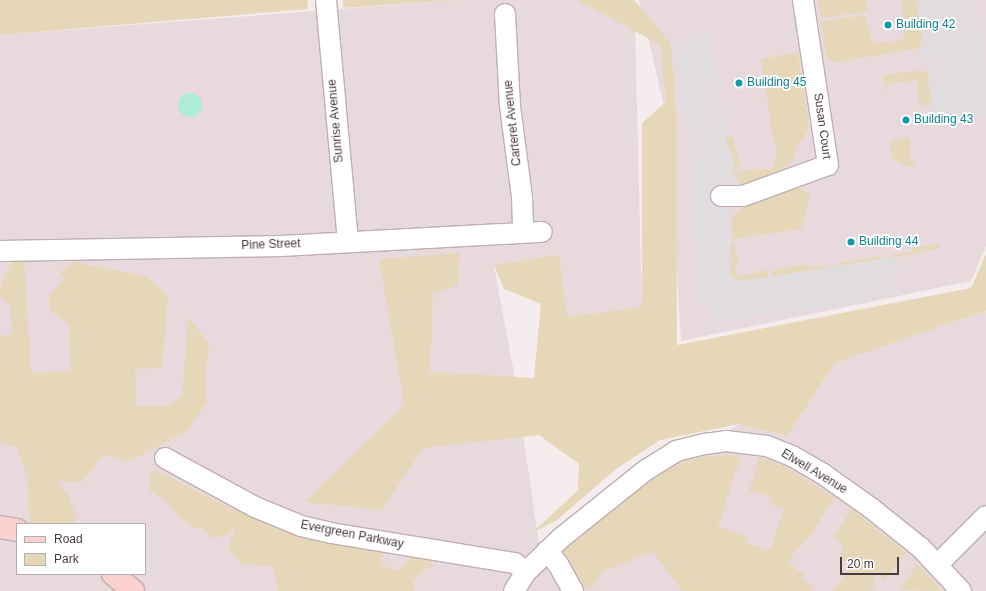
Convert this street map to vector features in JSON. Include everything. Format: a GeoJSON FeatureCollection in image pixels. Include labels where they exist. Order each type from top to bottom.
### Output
{"type":"FeatureCollection","features":[{"type":"Feature","properties":{"kind":"street","name":"Sunrise Avenue"},"geometry":{"type":"LineString","coordinates":[[326,0],[348,242]]}},
{"type":"Feature","properties":{"kind":"street","name":"Susan Court"},"geometry":{"type":"LineString","coordinates":[[721,196],[742,196],[828,165],[803,0]]}},
{"type":"Feature","properties":{"kind":"street","name":"Carteret Avenue"},"geometry":{"type":"LineString","coordinates":[[505,14],[510,106],[522,197],[523,232]]}},
{"type":"Feature","properties":{"kind":"street","name":"Pine Street"},"geometry":{"type":"LineString","coordinates":[[0,251],[266,246],[542,232]]}},
{"type":"Feature","properties":{"kind":"street","name":"Elwell Avenue"},"geometry":{"type":"LineString","coordinates":[[514,591],[526,572],[547,551],[579,523],[663,458],[690,446],[726,441],[767,446],[807,464],[888,521],[937,565],[961,591]]}},
{"type":"Feature","properties":{"kind":"street","name":"Evergreen Parkway"},"geometry":{"type":"LineString","coordinates":[[165,458],[255,506],[301,526],[331,533],[515,563],[526,572]]}},
{"type":"Feature","properties":{"kind":"street"},"geometry":{"type":"LineString","coordinates":[[937,565],[986,516]]}},
{"type":"Feature","properties":{"kind":"street"},"geometry":{"type":"LineString","coordinates":[[0,527],[16,530]]}},
{"type":"Feature","properties":{"kind":"street"},"geometry":{"type":"LineString","coordinates":[[547,551],[558,564],[573,591]]}},
{"type":"Feature","properties":{"kind":"street"},"geometry":{"type":"LineString","coordinates":[[115,575],[133,591]]}},
{"type":"Feature","properties":{"kind":"shaded area"},"geometry":{"type":"Polygon","coordinates":[[[457,0],[579,0],[635,26],[642,308],[567,317],[494,266],[514,373],[539,543],[657,525],[692,591],[0,591],[0,35],[457,0]]]}},
{"type":"Feature","properties":{"kind":"shaded area"},"geometry":{"type":"Polygon","coordinates":[[[639,0],[986,0],[986,246],[971,281],[681,341],[668,122],[639,0]]]}},
{"type":"Feature","properties":{"kind":"shaded area"},"geometry":{"type":"Polygon","coordinates":[[[916,0],[975,0],[986,71],[986,115],[935,123],[916,0]]]}},
{"type":"Feature","properties":{"kind":"shaded area"},"geometry":{"type":"Polygon","coordinates":[[[710,30],[727,142],[735,162],[732,169],[734,181],[731,276],[742,281],[897,257],[899,272],[895,276],[899,296],[711,323],[709,302],[695,304],[693,168],[673,41],[691,38],[693,34],[710,30]]]}},
{"type":"Feature","properties":{"kind":"shaded area"},"geometry":{"type":"Polygon","coordinates":[[[190,93],[199,96],[202,105],[199,114],[190,117],[181,114],[178,105],[181,96],[190,93]]]}},
{"type":"Feature","properties":{"kind":"shaded area"},"geometry":{"type":"Polygon","coordinates":[[[986,311],[986,591],[762,591],[667,469],[739,424],[787,436],[835,363],[986,311]]]}},
{"type":"Feature","properties":{"kind":"green space"},"geometry":{"type":"Polygon","coordinates":[[[0,0],[307,0],[308,9],[0,35],[0,0]]]}},
{"type":"Feature","properties":{"kind":"green space"},"geometry":{"type":"Polygon","coordinates":[[[343,0],[457,0],[343,8],[343,0]]]}},
{"type":"Feature","properties":{"kind":"green space"},"geometry":{"type":"Polygon","coordinates":[[[576,0],[634,0],[671,44],[676,115],[677,345],[971,288],[986,254],[986,311],[835,363],[787,436],[739,424],[660,440],[616,469],[557,520],[532,533],[578,490],[579,464],[539,435],[423,448],[382,510],[305,502],[404,405],[379,259],[460,253],[458,285],[433,294],[430,372],[534,378],[541,304],[504,289],[494,265],[559,255],[567,317],[642,307],[642,123],[666,102],[661,45],[576,0]]]}},
{"type":"Feature","properties":{"kind":"green space"},"geometry":{"type":"Polygon","coordinates":[[[818,0],[866,0],[868,9],[863,12],[821,18],[818,0]]]}},
{"type":"Feature","properties":{"kind":"green space"},"geometry":{"type":"Polygon","coordinates":[[[916,0],[922,38],[921,44],[917,49],[836,62],[829,60],[827,57],[821,22],[864,15],[872,40],[879,43],[900,40],[905,36],[902,1],[916,0]]]}},
{"type":"Feature","properties":{"kind":"green space"},"geometry":{"type":"Polygon","coordinates":[[[798,52],[808,119],[808,131],[797,147],[792,160],[787,167],[740,184],[733,173],[755,169],[770,170],[773,168],[776,155],[777,145],[773,138],[761,59],[798,52]]]}},
{"type":"Feature","properties":{"kind":"green space"},"geometry":{"type":"Polygon","coordinates":[[[923,70],[927,74],[933,105],[921,105],[919,102],[917,80],[886,84],[887,93],[885,93],[883,75],[923,70]]]}},
{"type":"Feature","properties":{"kind":"green space"},"geometry":{"type":"Polygon","coordinates":[[[726,137],[733,137],[740,168],[732,169],[735,162],[726,137]]]}},
{"type":"Feature","properties":{"kind":"green space"},"geometry":{"type":"Polygon","coordinates":[[[910,138],[911,162],[915,164],[915,168],[901,165],[893,158],[891,150],[890,141],[910,138]]]}},
{"type":"Feature","properties":{"kind":"green space"},"geometry":{"type":"Polygon","coordinates":[[[794,188],[802,189],[810,195],[801,229],[732,239],[732,217],[737,211],[752,202],[794,188]]]}},
{"type":"Feature","properties":{"kind":"green space"},"geometry":{"type":"Polygon","coordinates":[[[731,242],[734,242],[738,261],[735,266],[736,274],[740,276],[767,270],[768,277],[738,281],[733,279],[731,276],[731,242]]]}},
{"type":"Feature","properties":{"kind":"green space"},"geometry":{"type":"Polygon","coordinates":[[[938,244],[941,248],[892,258],[891,255],[913,252],[912,248],[938,244]]]}},
{"type":"Feature","properties":{"kind":"green space"},"geometry":{"type":"Polygon","coordinates":[[[880,256],[881,259],[829,267],[839,265],[839,263],[880,256]]]}},
{"type":"Feature","properties":{"kind":"green space"},"geometry":{"type":"Polygon","coordinates":[[[13,260],[24,260],[31,373],[71,371],[69,324],[49,310],[49,295],[65,278],[60,272],[74,262],[146,276],[168,296],[162,368],[135,369],[136,406],[167,406],[182,396],[188,317],[209,344],[205,381],[207,402],[186,432],[127,462],[104,454],[81,483],[57,481],[68,496],[77,518],[74,523],[29,523],[28,477],[17,447],[0,443],[0,336],[13,334],[10,305],[0,297],[0,287],[13,260]]]}},
{"type":"Feature","properties":{"kind":"green space"},"geometry":{"type":"Polygon","coordinates":[[[806,264],[807,268],[825,265],[826,268],[772,276],[771,271],[806,264]]]}},
{"type":"Feature","properties":{"kind":"green space"},"geometry":{"type":"Polygon","coordinates":[[[741,455],[718,527],[748,536],[746,543],[770,550],[784,509],[772,505],[771,499],[768,496],[749,491],[759,457],[782,465],[834,497],[813,532],[794,553],[789,563],[803,574],[803,579],[814,588],[812,591],[682,591],[653,552],[602,572],[594,586],[581,591],[559,552],[616,506],[667,469],[689,460],[711,456],[741,455]]]}},
{"type":"Feature","properties":{"kind":"green space"},"geometry":{"type":"Polygon","coordinates":[[[157,471],[224,505],[314,540],[383,553],[380,565],[400,571],[411,557],[430,560],[433,566],[423,570],[413,582],[415,591],[278,591],[274,567],[242,564],[228,549],[235,527],[225,536],[212,538],[204,529],[191,526],[176,514],[166,501],[150,491],[150,472],[157,471]]]}},
{"type":"Feature","properties":{"kind":"green space"},"geometry":{"type":"Polygon","coordinates":[[[852,509],[906,553],[884,580],[880,574],[875,575],[873,582],[875,586],[871,591],[833,591],[851,566],[839,557],[843,549],[843,545],[833,537],[852,509]]]}},
{"type":"Feature","properties":{"kind":"green space"},"geometry":{"type":"Polygon","coordinates":[[[917,564],[938,587],[942,591],[900,590],[917,564]]]}},
{"type":"Feature","properties":{"kind":"place","name":"Building 42"},"geometry":{"type":"Point","coordinates":[888,25]}},
{"type":"Feature","properties":{"kind":"place","name":"Building 45"},"geometry":{"type":"Point","coordinates":[739,83]}},
{"type":"Feature","properties":{"kind":"place","name":"Building 43"},"geometry":{"type":"Point","coordinates":[906,120]}},
{"type":"Feature","properties":{"kind":"place","name":"Building 44"},"geometry":{"type":"Point","coordinates":[851,242]}}]}
